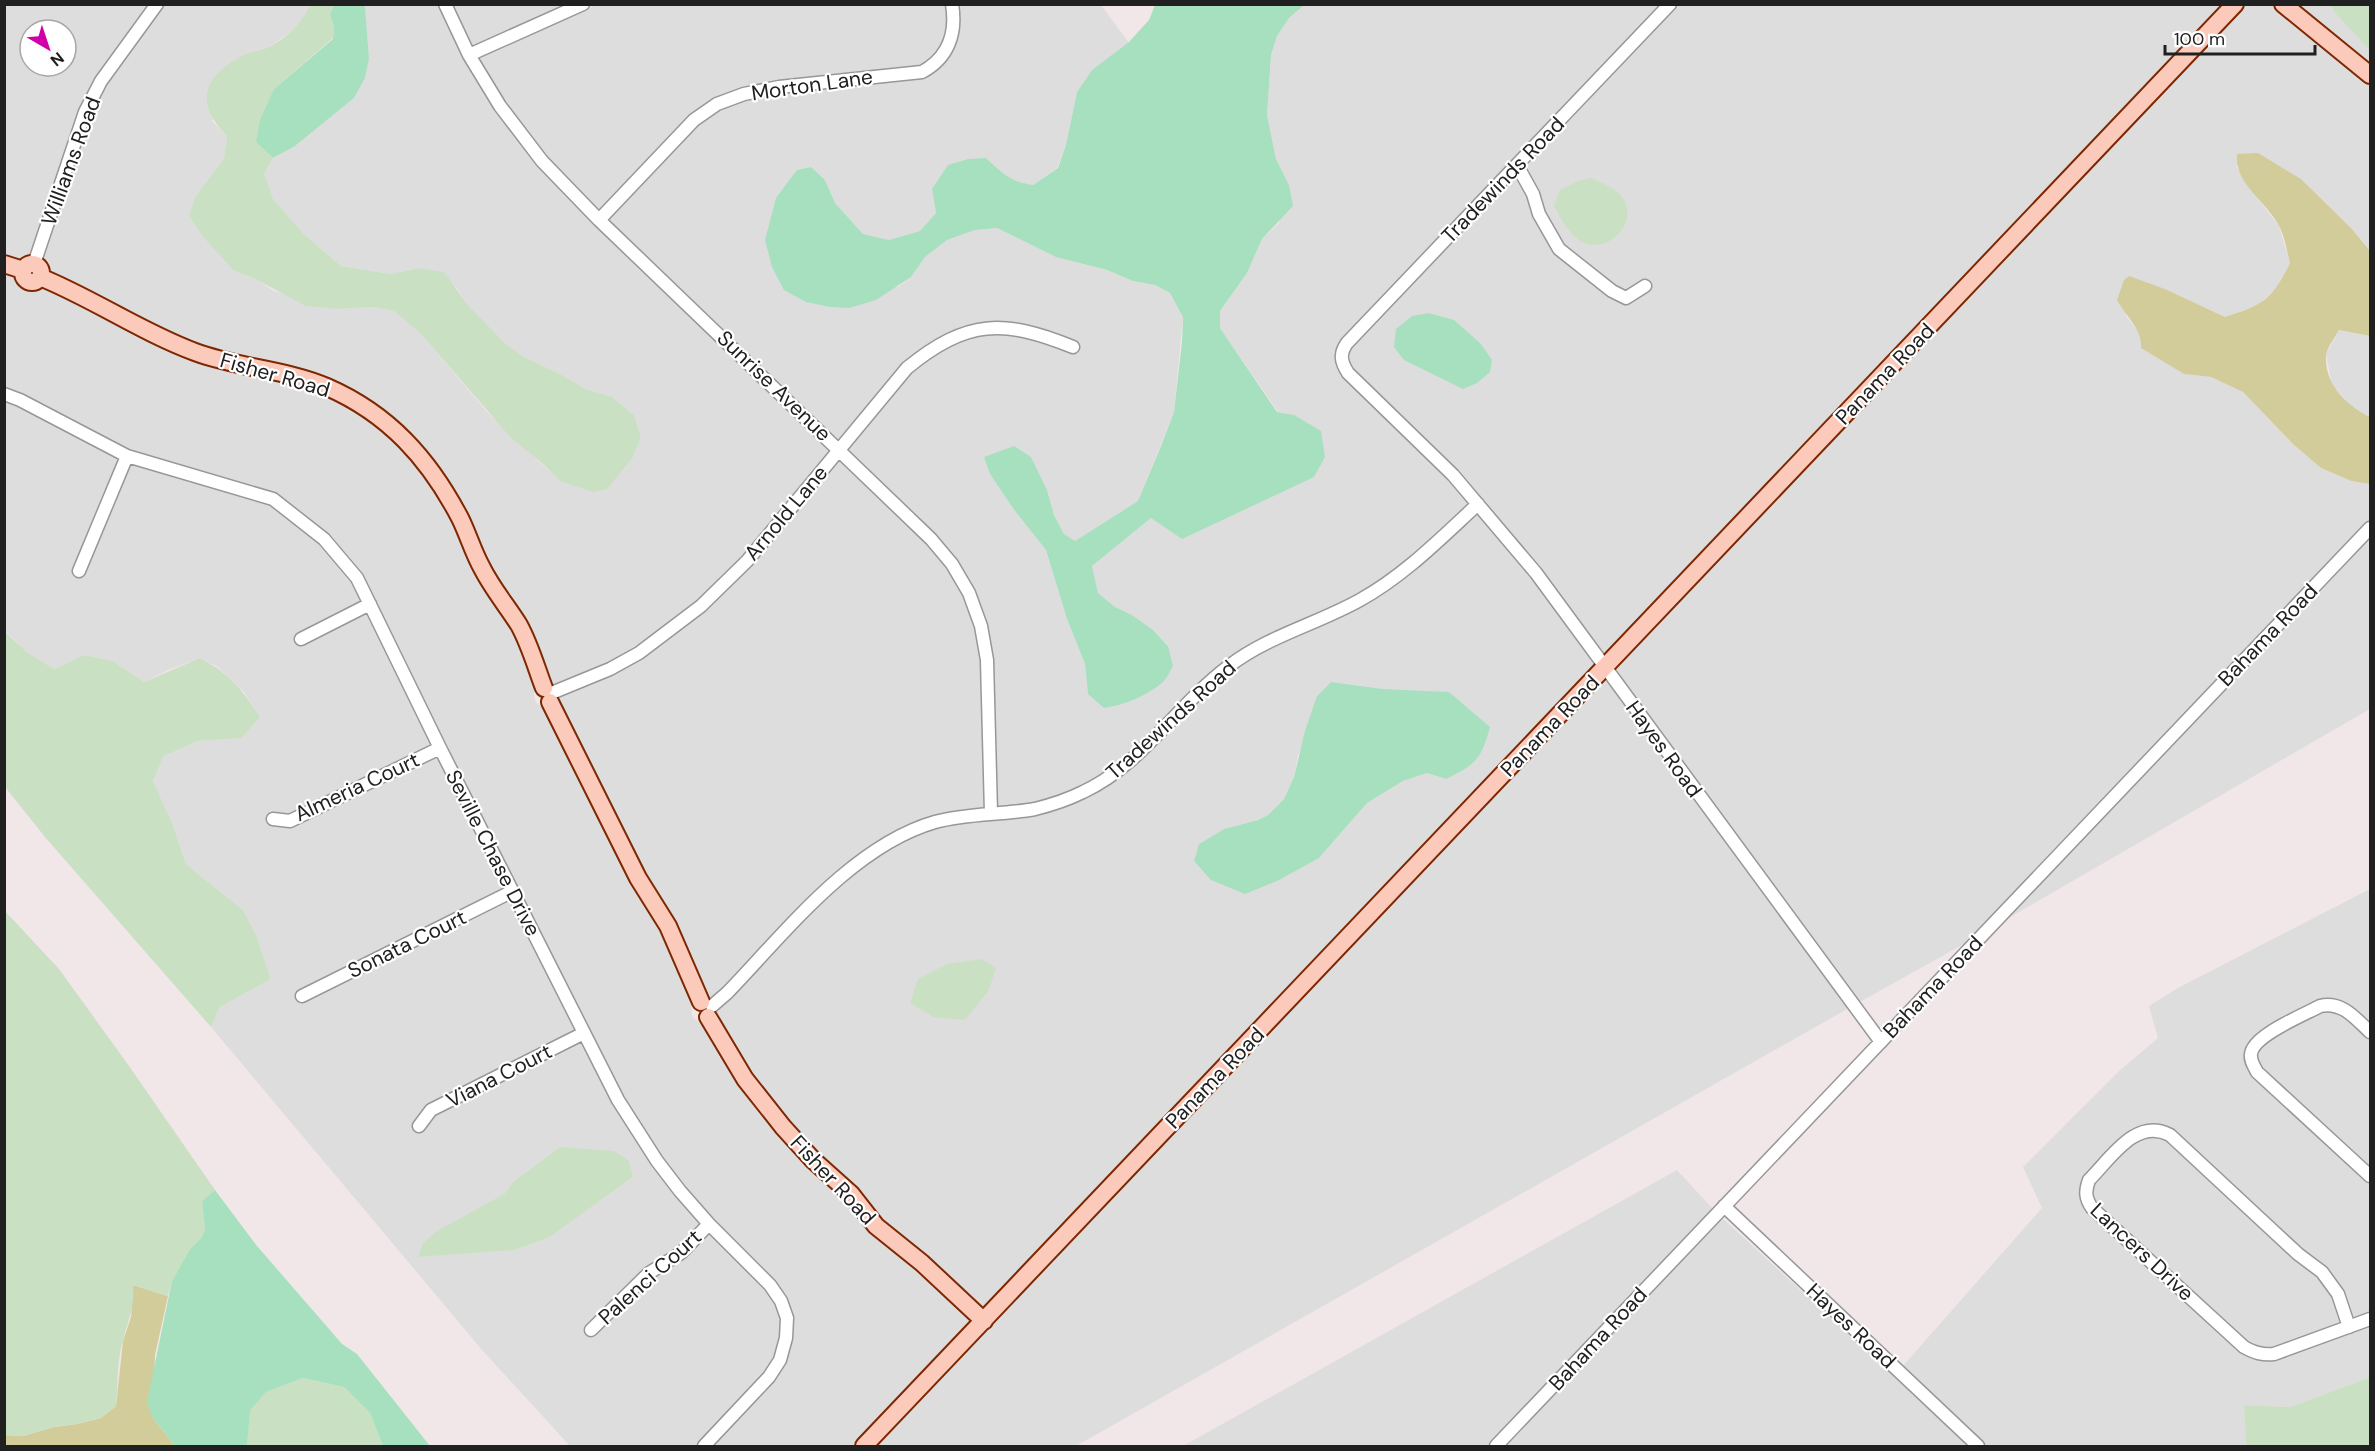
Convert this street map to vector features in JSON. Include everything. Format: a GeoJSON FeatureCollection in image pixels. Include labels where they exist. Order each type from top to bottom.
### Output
{"type":"FeatureCollection","features":[{"type":"Feature","properties":{"kind":"street","name":"Williams Road"},"geometry":{"type":"LineString","coordinates":[[33,270],[85,112],[101,81],[157,4]]}},
{"type":"Feature","properties":{"kind":"street","name":"Sunrise Avenue"},"geometry":{"type":"LineString","coordinates":[[446,4],[469,55],[500,106],[536,154],[599,220],[932,539],[951,564],[969,593],[981,626],[987,660],[991,813]]}},
{"type":"Feature","properties":{"kind":"street"},"geometry":{"type":"LineString","coordinates":[[469,55],[583,4]]}},
{"type":"Feature","properties":{"kind":"street","name":"Morton Lane"},"geometry":{"type":"LineString","coordinates":[[599,220],[694,120],[717,104],[744,93],[779,87],[922,72],[936,64],[944,54],[950,39],[954,18],[952,4]]}},
{"type":"Feature","properties":{"kind":"street","name":"Tradewinds Road"},"geometry":{"type":"LineString","coordinates":[[1341,358],[1342,350],[1347,343],[1670,4]]}},
{"type":"Feature","properties":{"kind":"street","name":"Panama Road"},"geometry":{"type":"LineString","coordinates":[[864,1446],[2235,4]]}},
{"type":"Feature","properties":{"kind":"street"},"geometry":{"type":"LineString","coordinates":[[2283,4],[2370,75]]}},
{"type":"Feature","properties":{"kind":"street"},"geometry":{"type":"LineString","coordinates":[[1517,165],[1533,194],[1539,214],[1559,249],[1612,291],[1626,298],[1645,286]]}},
{"type":"Feature","properties":{"kind":"street","name":"Fisher Road"},"geometry":{"type":"LineString","coordinates":[[4,264],[33,270],[133,325],[195,352],[224,362],[288,375],[325,386],[356,401],[390,425],[419,453],[446,492],[462,521],[473,552],[523,634],[549,694],[638,878],[668,926],[707,1008],[745,1079],[783,1127],[813,1160],[851,1194],[876,1226],[922,1263],[984,1321]]}},
{"type":"Feature","properties":{"kind":"street","name":"Arnold Lane"},"geometry":{"type":"LineString","coordinates":[[549,694],[610,669],[639,653],[701,606],[747,561],[907,368],[929,350],[957,334],[982,328],[1010,327],[1040,333],[1073,347]]}},
{"type":"Feature","properties":{"kind":"street","name":"Hayes Road"},"geometry":{"type":"LineString","coordinates":[[1341,358],[1348,373],[1453,476],[1536,573],[1881,1042]]}},
{"type":"Feature","properties":{"kind":"street","name":"Seville Chase Drive"},"geometry":{"type":"LineString","coordinates":[[4,394],[128,456],[273,499],[311,526],[336,551],[357,578],[584,1033],[638,1134],[657,1161],[709,1224],[770,1285],[781,1301],[787,1318],[786,1338],[780,1360],[769,1377],[704,1446]]}},
{"type":"Feature","properties":{"kind":"street"},"geometry":{"type":"LineString","coordinates":[[79,571],[128,456]]}},
{"type":"Feature","properties":{"kind":"street","name":"Tradewinds Road"},"geometry":{"type":"LineString","coordinates":[[707,1008],[727,993],[834,882],[862,859],[888,842],[933,822],[964,815],[1035,808],[1082,792],[1110,777],[1137,756],[1199,691],[1228,666],[1252,650],[1357,602],[1388,584],[1478,504]]}},
{"type":"Feature","properties":{"kind":"street","name":"Bahama Road"},"geometry":{"type":"LineString","coordinates":[[1496,1446],[2370,528]]}},
{"type":"Feature","properties":{"kind":"street"},"geometry":{"type":"LineString","coordinates":[[301,639],[370,604]]}},
{"type":"Feature","properties":{"kind":"street","name":"Almeria Court"},"geometry":{"type":"LineString","coordinates":[[273,819],[290,821],[440,748]]}},
{"type":"Feature","properties":{"kind":"street","name":"Sonata Court"},"geometry":{"type":"LineString","coordinates":[[302,996],[513,891]]}},
{"type":"Feature","properties":{"kind":"street"},"geometry":{"type":"LineString","coordinates":[[2370,1032],[2346,1010],[2327,1004],[2264,1036],[2251,1054],[2252,1063],[2257,1071],[2370,1176]]}},
{"type":"Feature","properties":{"kind":"street","name":"Viana Court"},"geometry":{"type":"LineString","coordinates":[[419,1126],[431,1110],[584,1033]]}},
{"type":"Feature","properties":{"kind":"street","name":"Lancers Drive"},"geometry":{"type":"LineString","coordinates":[[2349,1327],[2337,1294],[2322,1272],[2298,1254],[2170,1135],[2155,1129],[2133,1135],[2089,1180],[2085,1189],[2087,1200],[2092,1208],[2244,1347],[2253,1352],[2262,1355],[2274,1354],[2349,1327],[2370,1319]]}},
{"type":"Feature","properties":{"kind":"street","name":"Hayes Road"},"geometry":{"type":"LineString","coordinates":[[1724,1206],[1974,1445]]}},
{"type":"Feature","properties":{"kind":"street","name":"Palenci Court"},"geometry":{"type":"LineString","coordinates":[[591,1330],[649,1273],[681,1253],[709,1224]]}},
{"type":"Feature","properties":{"kind":"shaded area"},"geometry":{"type":"Polygon","coordinates":[[[946,4],[949,18],[945,37],[940,50],[932,60],[920,66],[777,81],[743,88],[714,99],[690,116],[598,212],[546,158],[505,103],[477,58],[596,5],[946,4]]]}},
{"type":"Feature","properties":{"kind":"shaded area"},"geometry":{"type":"Polygon","coordinates":[[[1304,4],[1662,5],[1343,339],[1334,353],[1335,361],[1344,376],[1450,479],[1471,503],[1385,579],[1249,645],[1225,661],[1195,687],[1133,751],[1106,773],[1080,787],[1034,803],[996,807],[987,625],[936,536],[847,449],[911,372],[933,354],[960,340],[983,334],[1011,333],[1039,339],[1077,354],[1080,344],[1041,328],[1011,322],[981,323],[954,330],[926,345],[903,363],[839,441],[607,220],[698,125],[720,109],[746,99],[780,92],[925,77],[939,69],[949,57],[955,41],[960,20],[957,5],[1101,5],[1129,43],[1092,70],[1077,92],[1066,145],[1057,168],[1033,185],[1018,184],[986,158],[932,189],[936,213],[920,231],[889,240],[863,234],[835,203],[825,180],[811,167],[797,170],[771,222],[765,240],[898,287],[911,277],[925,257],[947,240],[975,230],[997,228],[1056,257],[1107,270],[1133,281],[1155,285],[1170,293],[1183,316],[1174,412],[1138,501],[1075,541],[1064,534],[1054,515],[1047,490],[1015,511],[1046,550],[1067,619],[1085,664],[1088,694],[1168,645],[1153,630],[1132,615],[1115,607],[1098,593],[1092,566],[1151,518],[1294,415],[1278,412],[1220,328],[1220,311],[1247,273],[1262,239],[1279,223],[1289,185],[1276,159],[1267,115],[1271,55],[1277,36],[1289,18],[1304,4]]]}},
{"type":"Feature","properties":{"kind":"shaded area"},"geometry":{"type":"Polygon","coordinates":[[[4,5],[149,5],[96,78],[30,258],[20,264],[5,259],[4,5]]]}},
{"type":"Feature","properties":{"kind":"shaded area"},"geometry":{"type":"Polygon","coordinates":[[[164,5],[310,5],[304,19],[288,34],[269,47],[247,54],[212,121],[227,136],[224,160],[195,197],[189,216],[203,237],[233,270],[257,280],[274,291],[338,309],[372,307],[394,311],[420,333],[488,413],[560,481],[633,457],[641,437],[634,415],[612,398],[587,391],[560,374],[524,357],[505,343],[468,305],[456,287],[419,268],[392,274],[341,266],[304,234],[273,199],[268,189],[264,174],[273,158],[295,146],[354,98],[365,78],[369,59],[365,7],[362,5],[439,5],[496,109],[832,449],[742,557],[698,601],[670,624],[607,664],[555,686],[550,683],[493,579],[466,519],[359,397],[197,347],[46,271],[41,262],[90,115],[106,85],[164,5]]]}},
{"type":"Feature","properties":{"kind":"shaded area"},"geometry":{"type":"Polygon","coordinates":[[[310,5],[334,5],[330,14],[334,27],[333,38],[274,89],[256,142],[273,158],[264,174],[273,199],[304,234],[341,266],[391,274],[419,268],[444,272],[468,305],[505,343],[524,357],[587,390],[612,397],[634,415],[641,437],[633,457],[607,489],[593,492],[560,481],[511,438],[420,333],[394,311],[372,307],[338,309],[306,306],[233,270],[203,237],[189,216],[195,197],[224,159],[227,136],[209,111],[207,100],[208,89],[213,80],[232,62],[246,54],[269,47],[282,39],[298,24],[310,5]]]}},
{"type":"Feature","properties":{"kind":"shaded area"},"geometry":{"type":"Polygon","coordinates":[[[334,5],[362,5],[365,7],[369,59],[365,78],[354,98],[295,146],[273,158],[256,142],[260,120],[274,89],[333,39],[334,27],[330,14],[334,5]]]}},
{"type":"Feature","properties":{"kind":"shaded area"},"geometry":{"type":"Polygon","coordinates":[[[451,5],[570,5],[471,47],[451,5]]]}},
{"type":"Feature","properties":{"kind":"shaded area"},"geometry":{"type":"Polygon","coordinates":[[[1155,5],[1304,5],[1289,18],[1277,36],[1271,55],[1267,115],[1276,159],[1289,185],[1293,206],[1262,239],[1247,273],[1220,311],[1220,328],[1277,412],[1294,415],[1321,431],[1325,457],[1314,477],[1182,539],[1151,518],[1092,566],[1098,593],[1115,607],[1132,615],[1153,630],[1168,646],[1173,666],[1163,682],[1150,692],[1119,705],[1104,708],[1088,694],[1085,664],[1067,619],[1046,550],[1015,511],[990,474],[984,457],[1014,446],[1031,457],[1047,490],[1054,515],[1064,534],[1075,541],[1138,501],[1174,412],[1183,317],[1170,293],[1155,285],[1133,281],[1107,270],[1056,257],[997,228],[975,230],[947,240],[925,257],[911,277],[876,300],[849,308],[830,307],[806,302],[784,290],[772,267],[765,240],[776,198],[797,170],[811,167],[825,180],[835,203],[863,234],[889,240],[920,231],[936,213],[932,189],[948,165],[968,159],[986,158],[1013,180],[1033,185],[1058,168],[1066,145],[1077,92],[1092,70],[1129,42],[1149,20],[1155,5]]]}},
{"type":"Feature","properties":{"kind":"shaded area"},"geometry":{"type":"Polygon","coordinates":[[[1678,5],[2227,5],[1605,660],[1512,534],[1457,472],[1352,370],[1347,363],[1347,352],[1516,174],[1555,252],[1571,267],[1609,296],[1625,304],[1652,288],[1645,278],[1625,292],[1614,287],[1563,246],[1544,212],[1524,166],[1678,5]]]}},
{"type":"Feature","properties":{"kind":"shaded area"},"geometry":{"type":"Polygon","coordinates":[[[2243,5],[2275,5],[2370,81],[2370,251],[2352,229],[2301,179],[2236,166],[2253,193],[2279,226],[2290,263],[2279,286],[2257,306],[2225,317],[2165,289],[2129,277],[2126,316],[2141,335],[2142,348],[2184,374],[2211,377],[2243,392],[2294,445],[2321,468],[2351,481],[2370,484],[2370,520],[1971,940],[1858,1003],[1612,670],[2243,5]]]}},
{"type":"Feature","properties":{"kind":"shaded area"},"geometry":{"type":"Polygon","coordinates":[[[2291,5],[2331,5],[2334,12],[2370,51],[2370,68],[2291,5]]]}},
{"type":"Feature","properties":{"kind":"shaded area"},"geometry":{"type":"Polygon","coordinates":[[[2331,5],[2370,5],[2370,51],[2334,12],[2331,5]]]}},
{"type":"Feature","properties":{"kind":"shaded area"},"geometry":{"type":"Polygon","coordinates":[[[2258,153],[2301,179],[2352,229],[2370,251],[2370,336],[2339,330],[2329,346],[2326,366],[2333,384],[2345,400],[2370,417],[2370,484],[2351,481],[2321,468],[2294,445],[2243,392],[2211,377],[2184,374],[2141,348],[2136,329],[2117,300],[2124,280],[2129,276],[2165,289],[2225,317],[2249,309],[2272,293],[2290,263],[2286,245],[2274,217],[2246,184],[2237,165],[2237,154],[2258,153]]]}},
{"type":"Feature","properties":{"kind":"shaded area"},"geometry":{"type":"Polygon","coordinates":[[[1591,178],[1611,187],[1619,194],[1625,202],[1627,211],[1623,229],[1617,236],[1609,241],[1591,245],[1573,235],[1554,206],[1560,190],[1578,181],[1591,178]]]}},
{"type":"Feature","properties":{"kind":"shaded area"},"geometry":{"type":"Polygon","coordinates":[[[4,270],[18,274],[21,282],[27,287],[41,285],[131,330],[324,391],[387,429],[431,478],[514,628],[537,686],[534,694],[535,701],[547,709],[663,928],[694,1000],[691,1007],[692,1016],[698,1022],[706,1024],[722,1054],[977,1321],[856,1446],[570,1446],[483,1351],[211,1027],[220,1007],[271,979],[256,935],[243,910],[186,864],[173,825],[153,781],[164,756],[198,741],[242,738],[260,717],[244,692],[218,667],[200,658],[144,682],[113,661],[84,655],[54,669],[27,652],[5,631],[4,270]],[[560,1147],[513,1182],[504,1194],[473,1212],[515,1250],[550,1237],[633,1177],[560,1147]]]}},
{"type":"Feature","properties":{"kind":"shaded area"},"geometry":{"type":"Polygon","coordinates":[[[1429,313],[1454,320],[1481,344],[1492,360],[1490,372],[1477,383],[1463,389],[1404,360],[1394,347],[1396,329],[1412,316],[1429,313]]]}},
{"type":"Feature","properties":{"kind":"shaded area"},"geometry":{"type":"Polygon","coordinates":[[[2339,330],[2370,336],[2370,417],[2355,410],[2332,385],[2326,354],[2339,330]]]}},
{"type":"Feature","properties":{"kind":"shaded area"},"geometry":{"type":"Polygon","coordinates":[[[841,457],[928,542],[947,566],[964,595],[976,627],[981,660],[985,808],[931,817],[884,837],[858,855],[830,878],[712,999],[704,996],[557,705],[560,696],[613,674],[642,657],[705,610],[751,565],[841,457]]]}},
{"type":"Feature","properties":{"kind":"shaded area"},"geometry":{"type":"Polygon","coordinates":[[[1478,512],[1532,576],[1598,668],[984,1313],[895,1236],[817,1156],[767,1099],[715,1019],[718,1009],[838,886],[891,847],[935,828],[1085,798],[1113,783],[1141,760],[1203,695],[1255,655],[1360,607],[1391,589],[1478,512]],[[1331,682],[1298,755],[1294,777],[1284,799],[1268,815],[1224,829],[1199,844],[1194,862],[1319,858],[1367,803],[1403,781],[1427,773],[1446,779],[1383,689],[1331,682]]]}},
{"type":"Feature","properties":{"kind":"shaded area"},"geometry":{"type":"Polygon","coordinates":[[[2370,537],[2370,709],[2005,920],[2370,537]]]}},
{"type":"Feature","properties":{"kind":"shaded area"},"geometry":{"type":"Polygon","coordinates":[[[4,631],[27,652],[54,669],[84,655],[113,661],[144,682],[200,658],[219,669],[234,683],[260,717],[242,738],[198,741],[164,756],[153,781],[173,825],[186,864],[243,910],[256,935],[271,979],[220,1007],[211,1027],[45,837],[5,787],[4,631]]]}},
{"type":"Feature","properties":{"kind":"shaded area"},"geometry":{"type":"Polygon","coordinates":[[[1605,677],[1849,1008],[1076,1446],[873,1446],[1605,677]]]}},
{"type":"Feature","properties":{"kind":"shaded area"},"geometry":{"type":"Polygon","coordinates":[[[1331,682],[1383,689],[1449,692],[1490,727],[1484,747],[1471,765],[1446,779],[1427,773],[1403,781],[1367,803],[1319,858],[1277,881],[1245,894],[1211,880],[1194,861],[1199,844],[1224,829],[1268,815],[1284,799],[1294,777],[1305,731],[1317,696],[1331,682]]]}},
{"type":"Feature","properties":{"kind":"shaded area"},"geometry":{"type":"Polygon","coordinates":[[[2370,889],[2370,1026],[2347,1005],[2336,1000],[2325,999],[2261,1031],[2250,1043],[2254,1075],[2370,1183],[2370,1313],[2352,1320],[2342,1291],[2326,1269],[2302,1250],[2173,1131],[2163,1125],[2155,1123],[2141,1125],[2129,1131],[2085,1176],[2080,1189],[2083,1203],[2241,1351],[2261,1360],[2275,1359],[2370,1325],[2370,1377],[2290,1407],[2244,1405],[2246,1446],[1986,1446],[1902,1367],[2042,1208],[2023,1167],[2118,1072],[2158,1038],[2149,1006],[2178,988],[2370,889]]]}},
{"type":"Feature","properties":{"kind":"shaded area"},"geometry":{"type":"Polygon","coordinates":[[[4,910],[59,969],[215,1190],[202,1201],[205,1229],[202,1237],[190,1249],[172,1281],[168,1296],[133,1285],[132,1307],[120,1356],[116,1406],[101,1418],[23,1436],[4,1435],[4,910]]]}},
{"type":"Feature","properties":{"kind":"shaded area"},"geometry":{"type":"Polygon","coordinates":[[[981,959],[996,968],[989,990],[965,1020],[933,1017],[910,1003],[918,979],[947,964],[981,959]]]}},
{"type":"Feature","properties":{"kind":"shaded area"},"geometry":{"type":"Polygon","coordinates":[[[2328,1010],[2343,1014],[2370,1039],[2370,1169],[2257,1062],[2259,1050],[2268,1041],[2328,1010]]]}},
{"type":"Feature","properties":{"kind":"shaded area"},"geometry":{"type":"Polygon","coordinates":[[[2155,1134],[2167,1139],[2318,1276],[2333,1295],[2342,1323],[2272,1348],[2262,1349],[2247,1343],[2096,1205],[2091,1191],[2094,1184],[2137,1140],[2155,1134]]]}},
{"type":"Feature","properties":{"kind":"shaded area"},"geometry":{"type":"Polygon","coordinates":[[[560,1147],[614,1151],[629,1161],[633,1177],[550,1237],[515,1250],[418,1257],[423,1243],[437,1231],[504,1194],[513,1182],[560,1147]]]}},
{"type":"Feature","properties":{"kind":"shaded area"},"geometry":{"type":"Polygon","coordinates":[[[1677,1170],[1713,1209],[1488,1446],[1183,1446],[1677,1170]]]}},
{"type":"Feature","properties":{"kind":"shaded area"},"geometry":{"type":"Polygon","coordinates":[[[215,1190],[257,1246],[342,1344],[357,1354],[430,1446],[383,1446],[370,1413],[344,1387],[303,1378],[266,1392],[250,1410],[247,1446],[175,1446],[152,1417],[147,1402],[172,1281],[190,1249],[202,1237],[205,1229],[202,1201],[215,1190]]]}},
{"type":"Feature","properties":{"kind":"shaded area"},"geometry":{"type":"Polygon","coordinates":[[[1721,1217],[1966,1442],[1963,1446],[1504,1446],[1721,1217]]]}},
{"type":"Feature","properties":{"kind":"shaded area"},"geometry":{"type":"Polygon","coordinates":[[[133,1285],[168,1296],[155,1355],[152,1417],[175,1446],[5,1446],[4,1435],[23,1436],[101,1418],[116,1406],[123,1341],[131,1317],[133,1285]]]}},
{"type":"Feature","properties":{"kind":"shaded area"},"geometry":{"type":"Polygon","coordinates":[[[2370,1377],[2370,1446],[2246,1446],[2244,1405],[2290,1407],[2370,1377]]]}},
{"type":"Feature","properties":{"kind":"shaded area"},"geometry":{"type":"Polygon","coordinates":[[[303,1378],[344,1387],[370,1413],[383,1446],[247,1446],[249,1410],[266,1392],[303,1378]]]}}]}
